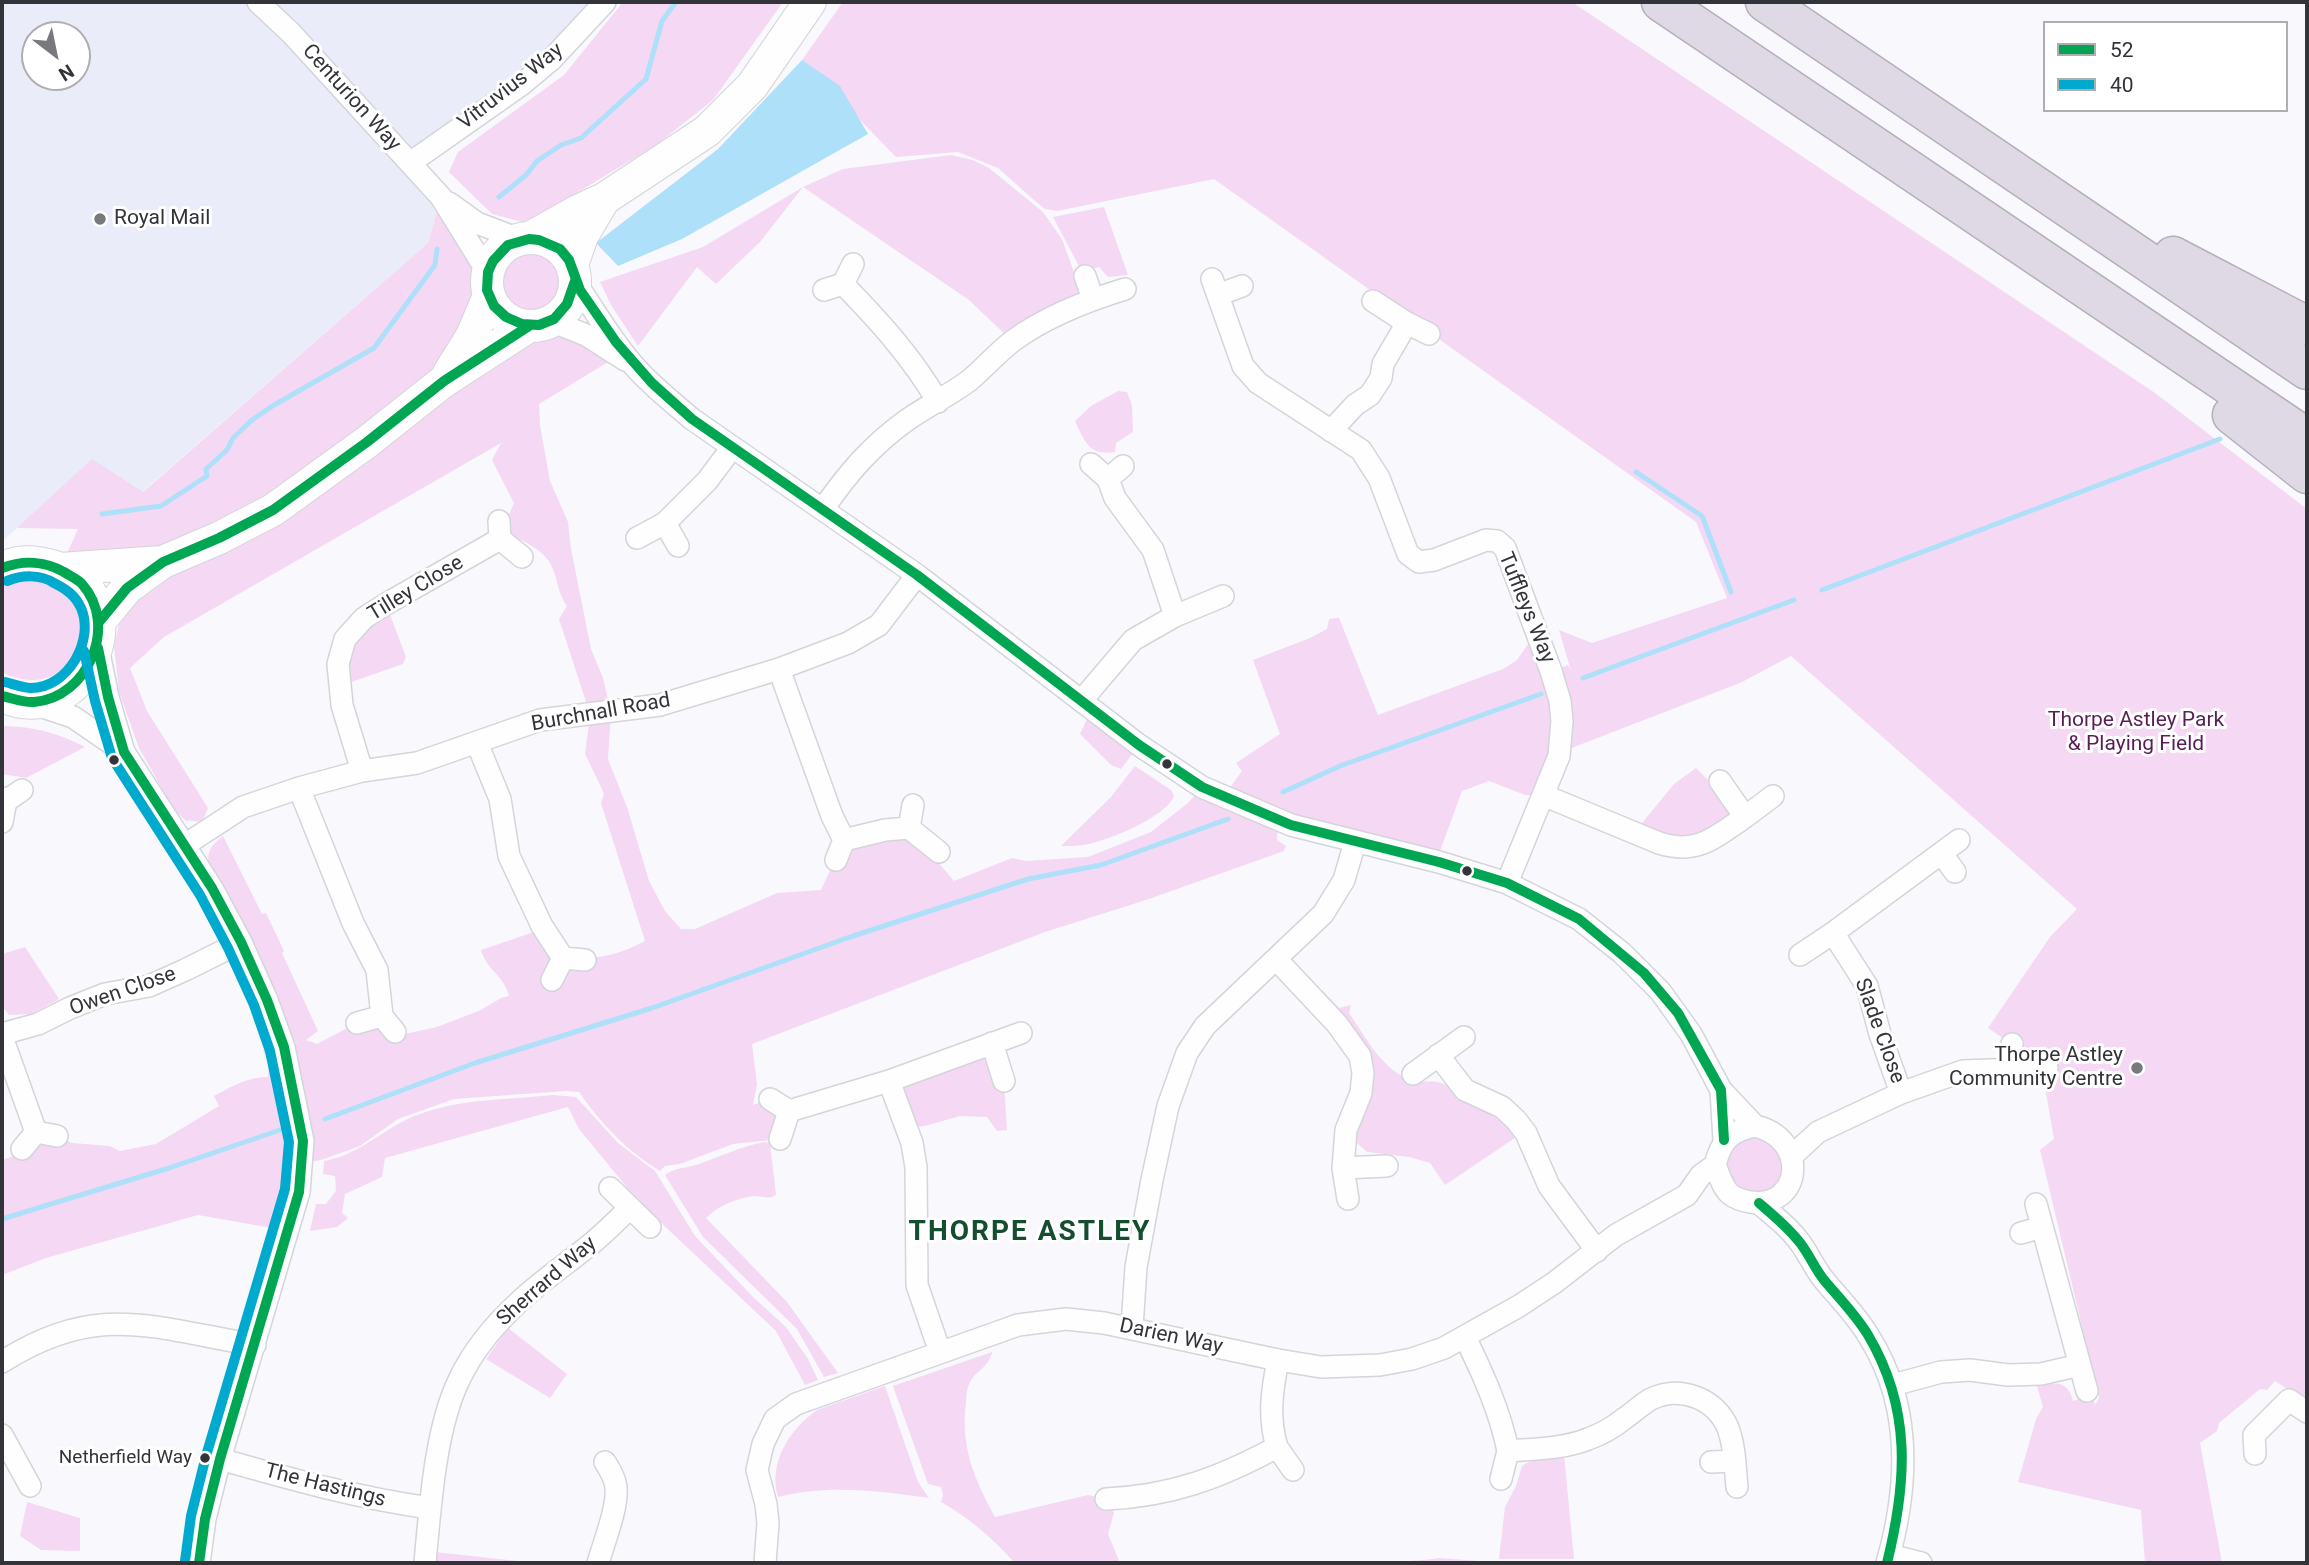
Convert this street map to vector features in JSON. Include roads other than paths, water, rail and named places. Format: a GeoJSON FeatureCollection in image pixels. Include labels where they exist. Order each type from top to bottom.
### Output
{"type":"FeatureCollection","features":[{"type":"Feature","properties":{"kind":"highway"},"geometry":{"type":"LineString","coordinates":[[1661,2],[2307,438]]}},
{"type":"Feature","properties":{"kind":"highway"},"geometry":{"type":"LineString","coordinates":[[1765,2],[2307,370]]}},
{"type":"Feature","properties":{"kind":"highway"},"geometry":{"type":"LineString","coordinates":[[2055,199],[2217,277],[2307,326]]}},
{"type":"Feature","properties":{"kind":"highway"},"geometry":{"type":"LineString","coordinates":[[2075,279],[2225,409],[2307,474]]}},
{"type":"Feature","properties":{"kind":"street","name":"Centurion Way"},"geometry":{"type":"LineString","coordinates":[[258,2],[300,42],[441,197],[477,223],[524,239]]}},
{"type":"Feature","properties":{"kind":"street","name":"Vitruvius Way"},"geometry":{"type":"LineString","coordinates":[[410,163],[521,85],[551,60],[605,2]]}},
{"type":"Feature","properties":{"kind":"street"},"geometry":{"type":"LineString","coordinates":[[444,381],[472,336],[498,252],[604,200],[708,131],[752,86],[810,2]]}},
{"type":"Feature","properties":{"kind":"street","name":"Centurion Way"},"geometry":{"type":"LineString","coordinates":[[441,197],[488,285]]}},
{"type":"Feature","properties":{"kind":"street"},"geometry":{"type":"LineString","coordinates":[[9,698],[44,700],[63,694],[91,667],[99,635],[127,588],[163,562],[219,538],[273,510],[367,442],[444,381],[564,312],[573,297],[574,273],[582,236],[604,200]]}},
{"type":"Feature","properties":{"kind":"street"},"geometry":{"type":"LineString","coordinates":[[524,239],[547,241],[562,250],[597,316],[633,364],[657,390],[731,449],[917,575],[1139,745],[1202,787],[1278,820],[1439,862],[1507,883],[1579,919],[1644,973],[1678,1013],[1721,1090],[1755,1126],[1778,1135],[1818,1132]]}},
{"type":"Feature","properties":{"kind":"street"},"geometry":{"type":"LineString","coordinates":[[853,264],[834,287],[897,340],[938,402]]}},
{"type":"Feature","properties":{"kind":"street"},"geometry":{"type":"LineString","coordinates":[[1085,276],[1093,299]]}},
{"type":"Feature","properties":{"kind":"street"},"geometry":{"type":"LineString","coordinates":[[488,285],[498,312],[512,322],[540,324],[586,335],[633,364]]}},
{"type":"Feature","properties":{"kind":"street","name":"Tuffleys Way"},"geometry":{"type":"LineString","coordinates":[[1242,286],[1215,287],[1243,366],[1258,383],[1361,450],[1372,465],[1408,554],[1419,562],[1434,560],[1486,540],[1497,541],[1505,548],[1551,671],[1560,701],[1562,721],[1559,756],[1507,883]]}},
{"type":"Feature","properties":{"kind":"street"},"geometry":{"type":"LineString","coordinates":[[823,509],[850,471],[878,443],[970,379],[1012,341],[1044,321],[1093,299],[1125,289]]}},
{"type":"Feature","properties":{"kind":"street"},"geometry":{"type":"LineString","coordinates":[[1373,301],[1429,334]]}},
{"type":"Feature","properties":{"kind":"street"},"geometry":{"type":"LineString","coordinates":[[1331,431],[1355,405],[1370,395],[1381,377],[1383,364],[1407,323]]}},
{"type":"Feature","properties":{"kind":"street"},"geometry":{"type":"LineString","coordinates":[[637,538],[665,523],[707,481],[731,449]]}},
{"type":"Feature","properties":{"kind":"street"},"geometry":{"type":"LineString","coordinates":[[1091,464],[1115,472],[1115,498],[1153,550],[1175,616]]}},
{"type":"Feature","properties":{"kind":"street"},"geometry":{"type":"LineString","coordinates":[[665,523],[678,546]]}},
{"type":"Feature","properties":{"kind":"street","name":"Tilley Close"},"geometry":{"type":"LineString","coordinates":[[362,771],[342,705],[338,664],[345,639],[364,618],[500,530],[522,557]]}},
{"type":"Feature","properties":{"kind":"street"},"geometry":{"type":"LineString","coordinates":[[9,560],[42,563],[60,569],[82,585],[96,608],[108,697],[124,752],[212,888],[241,942],[284,1047],[303,1141],[299,1192],[220,1459],[205,1519],[199,1563]]}},
{"type":"Feature","properties":{"kind":"street"},"geometry":{"type":"LineString","coordinates":[[60,569],[163,562]]}},
{"type":"Feature","properties":{"kind":"street","name":"Burchnall Road"},"geometry":{"type":"LineString","coordinates":[[185,845],[243,807],[299,788],[362,771],[417,763],[540,720],[660,705],[779,669],[848,643],[878,625],[917,575]]}},
{"type":"Feature","properties":{"kind":"street"},"geometry":{"type":"LineString","coordinates":[[1082,700],[1133,640],[1175,616],[1223,596]]}},
{"type":"Feature","properties":{"kind":"street"},"geometry":{"type":"LineString","coordinates":[[779,669],[832,816],[844,840],[836,860]]}},
{"type":"Feature","properties":{"kind":"street"},"geometry":{"type":"LineString","coordinates":[[9,698],[73,717],[124,752]]}},
{"type":"Feature","properties":{"kind":"street"},"geometry":{"type":"LineString","coordinates":[[477,743],[500,799],[509,856],[542,926],[563,958]]}},
{"type":"Feature","properties":{"kind":"street"},"geometry":{"type":"LineString","coordinates":[[1720,781],[1745,817]]}},
{"type":"Feature","properties":{"kind":"street"},"geometry":{"type":"LineString","coordinates":[[299,788],[353,923],[377,970],[389,1024],[357,1023]]}},
{"type":"Feature","properties":{"kind":"street"},"geometry":{"type":"LineString","coordinates":[[1543,794],[1659,843],[1689,849],[1707,843],[1773,796]]}},
{"type":"Feature","properties":{"kind":"street"},"geometry":{"type":"LineString","coordinates":[[909,828],[913,805]]}},
{"type":"Feature","properties":{"kind":"street"},"geometry":{"type":"LineString","coordinates":[[844,840],[885,830],[909,828],[939,852]]}},
{"type":"Feature","properties":{"kind":"street"},"geometry":{"type":"LineString","coordinates":[[1800,955],[1959,840]]}},
{"type":"Feature","properties":{"kind":"street"},"geometry":{"type":"LineString","coordinates":[[1132,1328],[1136,1267],[1152,1180],[1175,1082],[1187,1053],[1205,1026],[1323,914],[1345,880],[1355,842]]}},
{"type":"Feature","properties":{"kind":"street"},"geometry":{"type":"LineString","coordinates":[[1942,854],[1955,872]]}},
{"type":"Feature","properties":{"kind":"street","name":"Slade Close"},"geometry":{"type":"LineString","coordinates":[[1833,933],[1867,986],[1880,1034],[1901,1093]]}},
{"type":"Feature","properties":{"kind":"street","name":"Owen Close"},"geometry":{"type":"LineString","coordinates":[[39,1139],[10,1064],[2,1035],[38,1024],[89,999],[149,986],[241,942]]}},
{"type":"Feature","properties":{"kind":"street"},"geometry":{"type":"LineString","coordinates":[[563,958],[585,960]]}},
{"type":"Feature","properties":{"kind":"street"},"geometry":{"type":"LineString","coordinates":[[552,980],[563,958]]}},
{"type":"Feature","properties":{"kind":"street"},"geometry":{"type":"LineString","coordinates":[[1276,959],[1337,1024],[1360,1056],[1363,1073],[1361,1093],[1346,1130],[1343,1168],[1348,1199]]}},
{"type":"Feature","properties":{"kind":"street"},"geometry":{"type":"LineString","coordinates":[[770,1099],[789,1111],[890,1081],[1021,1033]]}},
{"type":"Feature","properties":{"kind":"street"},"geometry":{"type":"LineString","coordinates":[[1413,1074],[1464,1037]]}},
{"type":"Feature","properties":{"kind":"street"},"geometry":{"type":"LineString","coordinates":[[992,1043],[1004,1081]]}},
{"type":"Feature","properties":{"kind":"street"},"geometry":{"type":"LineString","coordinates":[[2009,1068],[2012,1044]]}},
{"type":"Feature","properties":{"kind":"street"},"geometry":{"type":"LineString","coordinates":[[1438,1055],[1465,1090],[1502,1107],[1516,1119],[1526,1133],[1549,1186],[1597,1251]]}},
{"type":"Feature","properties":{"kind":"street"},"geometry":{"type":"LineString","coordinates":[[1792,1156],[1818,1132],[1901,1093],[1963,1071],[2047,1068]]}},
{"type":"Feature","properties":{"kind":"street"},"geometry":{"type":"LineString","coordinates":[[890,1081],[912,1143],[916,1179],[917,1284],[940,1352]]}},
{"type":"Feature","properties":{"kind":"street"},"geometry":{"type":"LineString","coordinates":[[1721,1090],[1724,1140],[1715,1165],[1722,1183],[1730,1195],[1759,1203],[1768,1202],[1786,1190]]}},
{"type":"Feature","properties":{"kind":"street"},"geometry":{"type":"LineString","coordinates":[[780,1139],[789,1111]]}},
{"type":"Feature","properties":{"kind":"street"},"geometry":{"type":"LineString","coordinates":[[1724,1140],[1741,1129],[1755,1126]]}},
{"type":"Feature","properties":{"kind":"street"},"geometry":{"type":"LineString","coordinates":[[1778,1135],[1788,1146],[1792,1156],[1792,1171],[1786,1190],[1798,1239]]}},
{"type":"Feature","properties":{"kind":"street","name":"Darien Way"},"geometry":{"type":"LineString","coordinates":[[765,1563],[768,1523],[757,1470],[763,1444],[775,1419],[796,1404],[1018,1325],[1045,1320],[1066,1319],[1132,1328],[1321,1367],[1380,1365],[1412,1359],[1444,1348],[1465,1337],[1554,1283],[1633,1224],[1687,1195],[1701,1175],[1715,1165]]}},
{"type":"Feature","properties":{"kind":"street"},"geometry":{"type":"LineString","coordinates":[[1343,1168],[1387,1166]]}},
{"type":"Feature","properties":{"kind":"street"},"geometry":{"type":"LineString","coordinates":[[610,1188],[650,1227]]}},
{"type":"Feature","properties":{"kind":"street","name":"Darien Way"},"geometry":{"type":"LineString","coordinates":[[1687,1195],[1730,1195]]}},
{"type":"Feature","properties":{"kind":"street"},"geometry":{"type":"LineString","coordinates":[[1759,1203],[1798,1239],[1823,1279],[1867,1333],[1882,1359],[1893,1385],[1903,1435],[1898,1518],[1888,1559],[1921,1563]]}},
{"type":"Feature","properties":{"kind":"street"},"geometry":{"type":"LineString","coordinates":[[2036,1203],[2087,1391]]}},
{"type":"Feature","properties":{"kind":"street","name":"Sherrard Way"},"geometry":{"type":"LineString","coordinates":[[425,1563],[436,1464],[447,1413],[458,1382],[475,1352],[493,1328],[520,1301],[594,1242],[630,1208]]}},
{"type":"Feature","properties":{"kind":"street"},"geometry":{"type":"LineString","coordinates":[[2021,1233],[2042,1227]]}},
{"type":"Feature","properties":{"kind":"street"},"geometry":{"type":"LineString","coordinates":[[2,1362],[49,1336],[108,1323],[159,1326],[255,1345]]}},
{"type":"Feature","properties":{"kind":"street"},"geometry":{"type":"LineString","coordinates":[[1465,1337],[1493,1396],[1503,1427],[1508,1451],[1501,1479]]}},
{"type":"Feature","properties":{"kind":"street"},"geometry":{"type":"LineString","coordinates":[[1278,1360],[1271,1394],[1271,1420],[1277,1447],[1293,1470]]}},
{"type":"Feature","properties":{"kind":"street"},"geometry":{"type":"LineString","coordinates":[[1893,1385],[1941,1372],[1970,1370],[2008,1375],[2040,1374],[2080,1365]]}},
{"type":"Feature","properties":{"kind":"street"},"geometry":{"type":"LineString","coordinates":[[1508,1451],[1584,1441],[1603,1433],[1650,1399],[1666,1394],[1684,1393],[1701,1399],[1717,1412],[1727,1427],[1735,1461],[1737,1487]]}},
{"type":"Feature","properties":{"kind":"street"},"geometry":{"type":"LineString","coordinates":[[2255,1454],[2254,1435],[2289,1400],[2307,1412]]}},
{"type":"Feature","properties":{"kind":"street"},"geometry":{"type":"LineString","coordinates":[[2,1435],[30,1486]]}},
{"type":"Feature","properties":{"kind":"street"},"geometry":{"type":"LineString","coordinates":[[1102,1502],[1172,1492],[1238,1468],[1277,1447]]}},
{"type":"Feature","properties":{"kind":"street","name":"The Hastings"},"geometry":{"type":"LineString","coordinates":[[220,1459],[339,1492],[383,1502],[430,1508]]}},
{"type":"Feature","properties":{"kind":"street"},"geometry":{"type":"LineString","coordinates":[[1711,1462],[1735,1461]]}},
{"type":"Feature","properties":{"kind":"street"},"geometry":{"type":"LineString","coordinates":[[598,1563],[617,1488],[605,1462]]}},
{"type":"Feature","properties":{"kind":"water"},"geometry":{"type":"Polygon","coordinates":[[[802,60],[840,86],[868,134],[682,239],[618,266],[596,243],[718,149],[802,60]]]}},
{"type":"Feature","properties":{"kind":"waterway"},"geometry":{"type":"LineString","coordinates":[[499,197],[526,175],[537,161],[561,145],[581,138],[646,79],[662,21],[676,2]]}},
{"type":"Feature","properties":{"kind":"waterway"},"geometry":{"type":"LineString","coordinates":[[102,514],[161,506],[207,476],[206,469],[227,450],[233,438],[252,420],[374,348],[435,265],[437,249]]}},
{"type":"Feature","properties":{"kind":"waterway"},"geometry":{"type":"LineString","coordinates":[[1822,590],[2220,439]]}},
{"type":"Feature","properties":{"kind":"waterway"},"geometry":{"type":"LineString","coordinates":[[1636,472],[1702,516],[1731,592]]}},
{"type":"Feature","properties":{"kind":"waterway"},"geometry":{"type":"LineString","coordinates":[[1583,678],[1794,600]]}},
{"type":"Feature","properties":{"kind":"waterway"},"geometry":{"type":"LineString","coordinates":[[1283,792],[1340,766],[1541,694]]}},
{"type":"Feature","properties":{"kind":"waterway"},"geometry":{"type":"LineString","coordinates":[[325,1119],[475,1063],[652,1008],[850,937],[1028,879],[1101,865],[1228,819]]}},
{"type":"Feature","properties":{"kind":"waterway"},"geometry":{"type":"LineString","coordinates":[[2,1219],[169,1168],[280,1130]]}},
{"type":"Feature","properties":{"kind":"place","name":"Royal Mail"},"geometry":{"type":"Point","coordinates":[100,219]}},
{"type":"Feature","properties":{"kind":"place","name":"Thorpe Astley Community Centre"},"geometry":{"type":"Point","coordinates":[2137,1068]}},
{"type":"Feature","properties":{"kind":"place","name":"Netherfield Way"},"geometry":{"type":"Point","coordinates":[205,1458]}},
{"type":"Feature","properties":{"kind":"district","name":"THORPE ASTLEY"},"geometry":{"type":"Point","coordinates":[1030,1233]}},
{"type":"Feature","properties":{"kind":"park label","name":"Thorpe Astley Park & Playing Field"},"geometry":{"type":"Point","coordinates":[2136,733]}}]}
